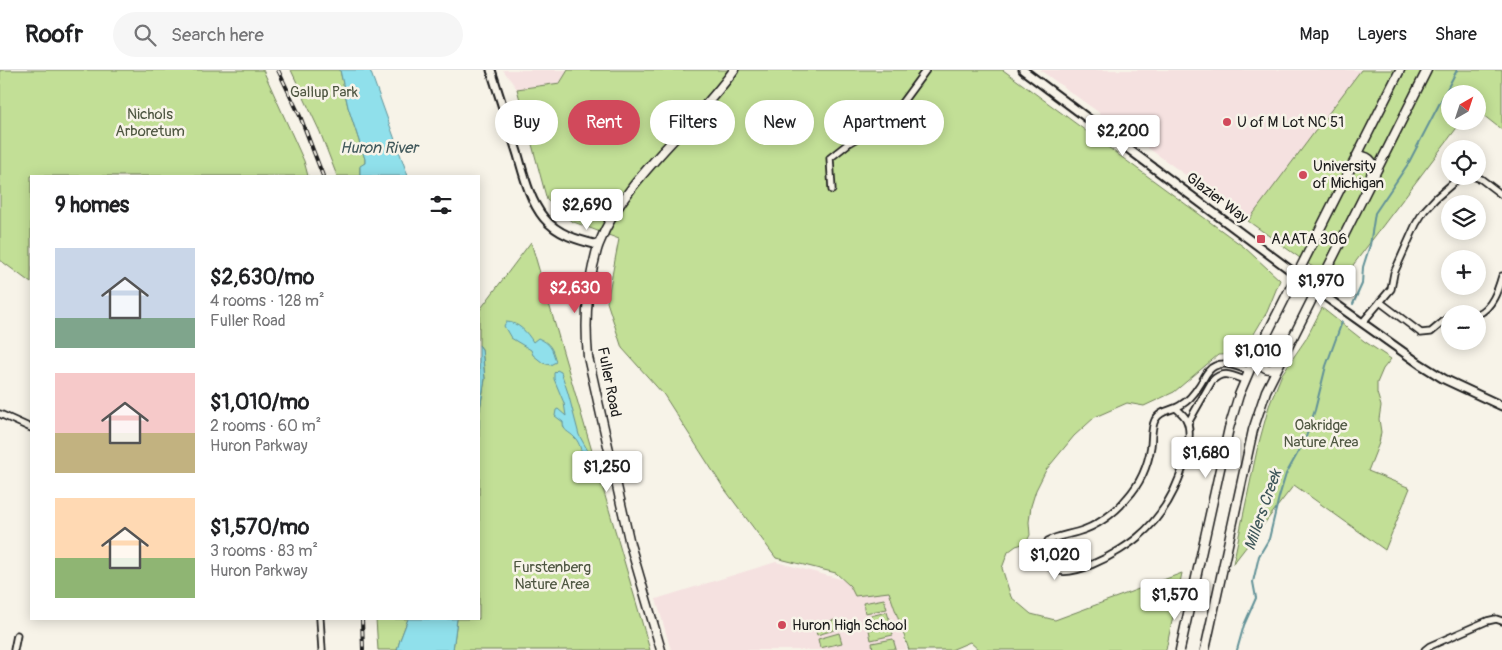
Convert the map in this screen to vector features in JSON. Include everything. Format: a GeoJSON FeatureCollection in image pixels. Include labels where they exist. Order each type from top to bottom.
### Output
{"type":"FeatureCollection","features":[{"type":"Feature","properties":{"kind":"main road","name":"Fuller Road"},"geometry":{"type":"LineString","coordinates":[[661,650],[630,544],[588,357],[585,329],[587,300],[598,245],[618,207],[636,183],[707,104],[734,70]]}},
{"type":"Feature","properties":{"kind":"main road"},"geometry":{"type":"LineString","coordinates":[[1180,650],[1229,428],[1244,380],[1400,70]]}},
{"type":"Feature","properties":{"kind":"main road"},"geometry":{"type":"LineString","coordinates":[[1205,650],[1253,430],[1266,391],[1428,70]]}},
{"type":"Feature","properties":{"kind":"main road"},"geometry":{"type":"LineString","coordinates":[[1356,158],[1366,157],[1374,165],[1365,194]]}},
{"type":"Feature","properties":{"kind":"main road"},"geometry":{"type":"LineString","coordinates":[[1259,350],[1260,362],[1264,368],[1271,369],[1279,364]]}},
{"type":"Feature","properties":{"kind":"street"},"geometry":{"type":"LineString","coordinates":[[492,70],[536,206],[545,219],[560,233],[580,241],[598,245]]}},
{"type":"Feature","properties":{"kind":"street"},"geometry":{"type":"LineString","coordinates":[[832,190],[830,158],[849,143],[890,119],[926,70]]}},
{"type":"Feature","properties":{"kind":"street","name":"Glazier Way"},"geometry":{"type":"LineString","coordinates":[[1023,70],[1297,275]]}},
{"type":"Feature","properties":{"kind":"street"},"geometry":{"type":"LineString","coordinates":[[1486,183],[1502,196]]}},
{"type":"Feature","properties":{"kind":"street"},"geometry":{"type":"LineString","coordinates":[[1362,323],[1391,289],[1394,273],[1416,224],[1424,211],[1451,185]]}},
{"type":"Feature","properties":{"kind":"street"},"geometry":{"type":"LineString","coordinates":[[1486,308],[1490,305],[1502,276]]}},
{"type":"Feature","properties":{"kind":"street"},"geometry":{"type":"LineString","coordinates":[[1316,290],[1420,364],[1444,378],[1502,406]]}},
{"type":"Feature","properties":{"kind":"street"},"geometry":{"type":"LineString","coordinates":[[1380,302],[1421,333],[1431,332],[1441,324]]}},
{"type":"Feature","properties":{"kind":"street"},"geometry":{"type":"LineString","coordinates":[[1176,408],[1184,416],[1188,424],[1186,457],[1181,475],[1171,497],[1150,526],[1125,547],[1095,563],[1068,571],[1054,570],[1050,567],[1044,553],[1048,541],[1079,532],[1094,525],[1113,512],[1128,498],[1136,487],[1145,468],[1151,447],[1155,420],[1163,412],[1176,408],[1189,399],[1207,373],[1215,366],[1221,364],[1229,365],[1249,371]]}},
{"type":"Feature","properties":{"kind":"street"},"geometry":{"type":"LineString","coordinates":[[1188,424],[1216,377],[1227,374],[1244,380]]}},
{"type":"Feature","properties":{"kind":"street"},"geometry":{"type":"LineString","coordinates":[[1,415],[30,428]]}},
{"type":"Feature","properties":{"kind":"street"},"geometry":{"type":"LineString","coordinates":[[1425,650],[1430,646],[1487,621],[1496,619],[1502,622]]}},
{"type":"Feature","properties":{"kind":"street"},"geometry":{"type":"LineString","coordinates":[[320,620],[322,650]]}},
{"type":"Feature","properties":{"kind":"street"},"geometry":{"type":"LineString","coordinates":[[14,650],[17,635]]}},
{"type":"Feature","properties":{"kind":"shaded area"},"geometry":{"type":"Polygon","coordinates":[[[503,70],[568,70],[560,83],[517,89],[503,70]]]}},
{"type":"Feature","properties":{"kind":"shaded area","name":"University of Michigan"},"geometry":{"type":"Polygon","coordinates":[[[1040,70],[1502,70],[1502,130],[1486,117],[1486,85],[1441,85],[1441,130],[1455,130],[1448,140],[1441,140],[1441,149],[1338,285],[1040,70]]]}},
{"type":"Feature","properties":{"kind":"shaded area","name":"Huron High School"},"geometry":{"type":"Polygon","coordinates":[[[776,562],[890,592],[907,650],[671,650],[656,599],[776,562]]]}},
{"type":"Feature","properties":{"kind":"green space","name":"Nichols Arboretum"},"geometry":{"type":"Polygon","coordinates":[[[0,70],[263,70],[304,161],[308,175],[30,175],[30,282],[0,260],[0,70]]]}},
{"type":"Feature","properties":{"kind":"green space","name":"Gallup Park"},"geometry":{"type":"Polygon","coordinates":[[[291,70],[340,70],[348,107],[365,159],[365,163],[360,167],[360,175],[337,175],[320,132],[291,70]]]}},
{"type":"Feature","properties":{"kind":"green space"},"geometry":{"type":"Polygon","coordinates":[[[568,70],[1003,70],[1244,247],[1280,280],[1267,312],[1242,354],[1218,355],[1174,392],[1144,406],[1127,403],[1095,417],[1074,436],[1046,470],[1036,490],[1031,506],[1030,535],[1026,543],[1016,546],[1008,552],[1002,568],[1011,597],[1031,614],[1055,620],[1182,573],[1166,650],[979,650],[970,642],[951,650],[909,650],[889,592],[855,596],[850,586],[836,573],[776,558],[723,487],[664,395],[622,348],[607,302],[619,239],[571,221],[547,200],[532,145],[558,145],[558,100],[520,100],[517,89],[560,83],[568,70]]]}},
{"type":"Feature","properties":{"kind":"green space"},"geometry":{"type":"Polygon","coordinates":[[[1361,70],[1502,70],[1502,130],[1486,117],[1486,85],[1441,85],[1441,130],[1455,130],[1448,140],[1441,140],[1441,149],[1338,285],[1248,221],[1361,70]]]}},
{"type":"Feature","properties":{"kind":"green space","name":"Furstenberg Nature Area"},"geometry":{"type":"Polygon","coordinates":[[[531,242],[650,650],[453,650],[457,620],[480,620],[480,409],[485,379],[482,349],[480,346],[480,310],[531,242]]]}},
{"type":"Feature","properties":{"kind":"green space","name":"Oakridge Nature Area"},"geometry":{"type":"Polygon","coordinates":[[[1322,308],[1364,341],[1391,359],[1383,369],[1377,383],[1377,393],[1381,406],[1379,419],[1381,432],[1379,443],[1368,471],[1410,488],[1385,550],[1294,485],[1233,564],[1257,450],[1269,406],[1282,374],[1306,339],[1322,308]]]}},
{"type":"Feature","properties":{"kind":"green space"},"geometry":{"type":"Polygon","coordinates":[[[884,599],[887,609],[865,613],[863,603],[884,599]]]}},
{"type":"Feature","properties":{"kind":"green space"},"geometry":{"type":"Polygon","coordinates":[[[887,612],[890,622],[868,627],[866,617],[887,612]]]}},
{"type":"Feature","properties":{"kind":"green space"},"geometry":{"type":"Polygon","coordinates":[[[376,620],[408,620],[397,650],[378,650],[376,620]]]}},
{"type":"Feature","properties":{"kind":"green space"},"geometry":{"type":"Polygon","coordinates":[[[835,620],[838,629],[817,635],[814,625],[835,620]]]}},
{"type":"Feature","properties":{"kind":"green space"},"geometry":{"type":"Polygon","coordinates":[[[890,625],[893,635],[871,640],[869,630],[890,625]]]}},
{"type":"Feature","properties":{"kind":"green space"},"geometry":{"type":"Polygon","coordinates":[[[839,633],[842,643],[820,648],[818,639],[839,633]]]}},
{"type":"Feature","properties":{"kind":"green space"},"geometry":{"type":"Polygon","coordinates":[[[893,639],[896,649],[873,650],[872,643],[893,639]]]}},
{"type":"Feature","properties":{"kind":"water","name":"Huron River"},"geometry":{"type":"Polygon","coordinates":[[[340,70],[370,70],[408,175],[360,175],[360,166],[365,163],[365,159],[348,107],[340,70]]]}},
{"type":"Feature","properties":{"kind":"water"},"geometry":{"type":"Polygon","coordinates":[[[506,322],[522,328],[533,342],[538,338],[546,342],[552,350],[556,362],[550,365],[543,363],[533,355],[531,350],[511,338],[504,326],[506,322]]]}},
{"type":"Feature","properties":{"kind":"water"},"geometry":{"type":"Polygon","coordinates":[[[480,346],[482,349],[485,379],[480,409],[480,346]]]}},
{"type":"Feature","properties":{"kind":"water"},"geometry":{"type":"Polygon","coordinates":[[[557,370],[561,372],[579,435],[588,451],[587,458],[583,457],[578,442],[565,430],[563,422],[555,416],[558,409],[566,416],[564,403],[554,379],[554,373],[557,370]]]}},
{"type":"Feature","properties":{"kind":"water"},"geometry":{"type":"Polygon","coordinates":[[[408,620],[457,620],[453,650],[397,650],[408,620]]]}},
{"type":"Feature","properties":{"kind":"waterway","name":"Millers Creek"},"geometry":{"type":"LineString","coordinates":[[1353,304],[1362,284],[1363,267],[1370,245],[1375,213],[1408,164],[1457,70]]}},
{"type":"Feature","properties":{"kind":"waterway","name":"Millers Creek"},"geometry":{"type":"LineString","coordinates":[[1237,650],[1244,625],[1256,598],[1253,582],[1259,556],[1269,539],[1286,474],[1305,440],[1326,366],[1342,322]]}},
{"type":"Feature","properties":{"kind":"railway"},"geometry":{"type":"LineString","coordinates":[[278,70],[300,116],[323,175]]}},
{"type":"Feature","properties":{"kind":"railway"},"geometry":{"type":"LineString","coordinates":[[362,620],[363,650]]}},
{"type":"Feature","properties":{"kind":"place","name":"U of M Lot NC 51"},"geometry":{"type":"Point","coordinates":[1227,122]}},
{"type":"Feature","properties":{"kind":"place","name":"University of Michigan"},"geometry":{"type":"Point","coordinates":[1303,175]}},
{"type":"Feature","properties":{"kind":"place","name":"AAATA 306"},"geometry":{"type":"Point","coordinates":[1261,239]}},
{"type":"Feature","properties":{"kind":"place","name":"Huron High School"},"geometry":{"type":"Point","coordinates":[782,625]}}]}
